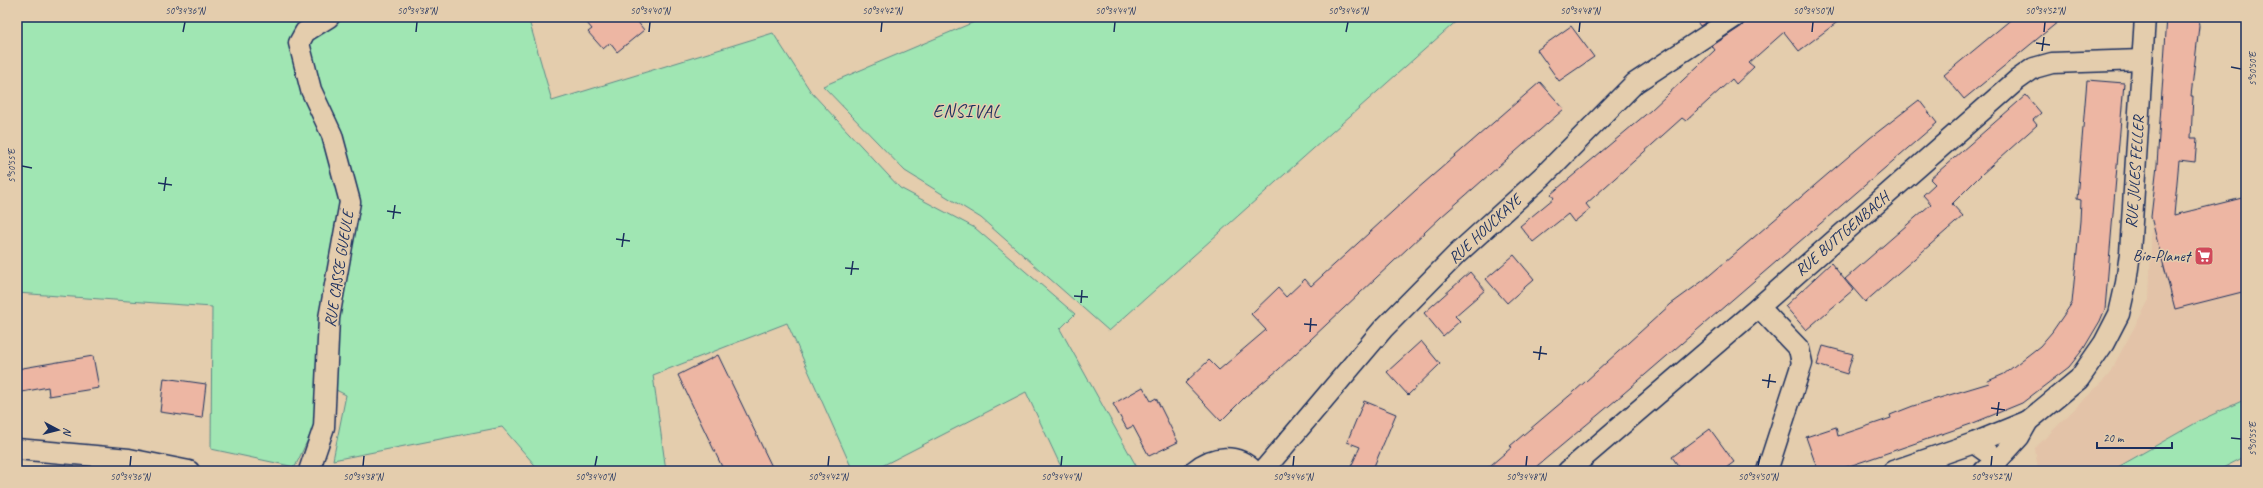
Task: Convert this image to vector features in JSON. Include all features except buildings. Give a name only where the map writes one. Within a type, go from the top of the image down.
[{"type":"street","name":"RUE CASSE GUEULE","points":[[309,471],[324,427],[329,318],[350,202],[332,135],[311,90],[300,43],[305,32],[330,17]]},
{"type":"street","name":"RUE HOUCKAYE","points":[[1263,471],[1383,329],[1457,254],[1544,175],[1635,84],[1735,17]]},
{"type":"street","name":"RUE JULES FELLER","points":[[1995,467],[2019,437],[2028,421],[2079,379],[2104,343],[2119,314],[2126,283],[2130,253],[2145,17]]},
{"type":"street","name":"RUE BUTTGENBACH","points":[[1568,471],[1759,307],[2016,80],[2034,68],[2052,63],[2142,60]]},
{"type":"street","points":[[1759,307],[1799,349],[1802,363],[1767,471]]},
{"type":"street","points":[[1893,471],[1974,443],[2028,421]]},
{"type":"street","points":[[1974,443],[1995,467]]},
{"type":"street","points":[[17,449],[129,459],[189,471]]},
{"type":"street","points":[[1194,471],[1203,463],[1218,458],[1234,459],[1248,465],[1254,471]]},
{"type":"shaded area","points":[[2246,197],[2246,399],[2201,420],[2111,471],[2038,471],[2035,448],[2108,376],[2149,300],[2152,221]]},
{"type":"green space","points":[[17,17],[314,17],[293,32],[315,35],[348,17],[528,17],[552,101],[773,33],[811,92],[900,188],[975,228],[1075,314],[1060,329],[1139,471],[1063,471],[1026,392],[872,471],[853,471],[787,323],[653,375],[666,471],[540,471],[502,427],[333,460],[346,395],[332,388],[295,467],[211,449],[212,307],[17,293]]},
{"type":"green space","points":[[986,17],[1461,17],[1109,331],[981,218],[905,171],[823,86]]},
{"type":"green space","points":[[2246,399],[2246,456],[2217,471],[2111,471],[2201,420]]},
{"type":"place","name":"Bio-Planet","points":[[2204,256]]},
{"type":"district","name":"ENSIVAL","points":[[967,111]]}]
